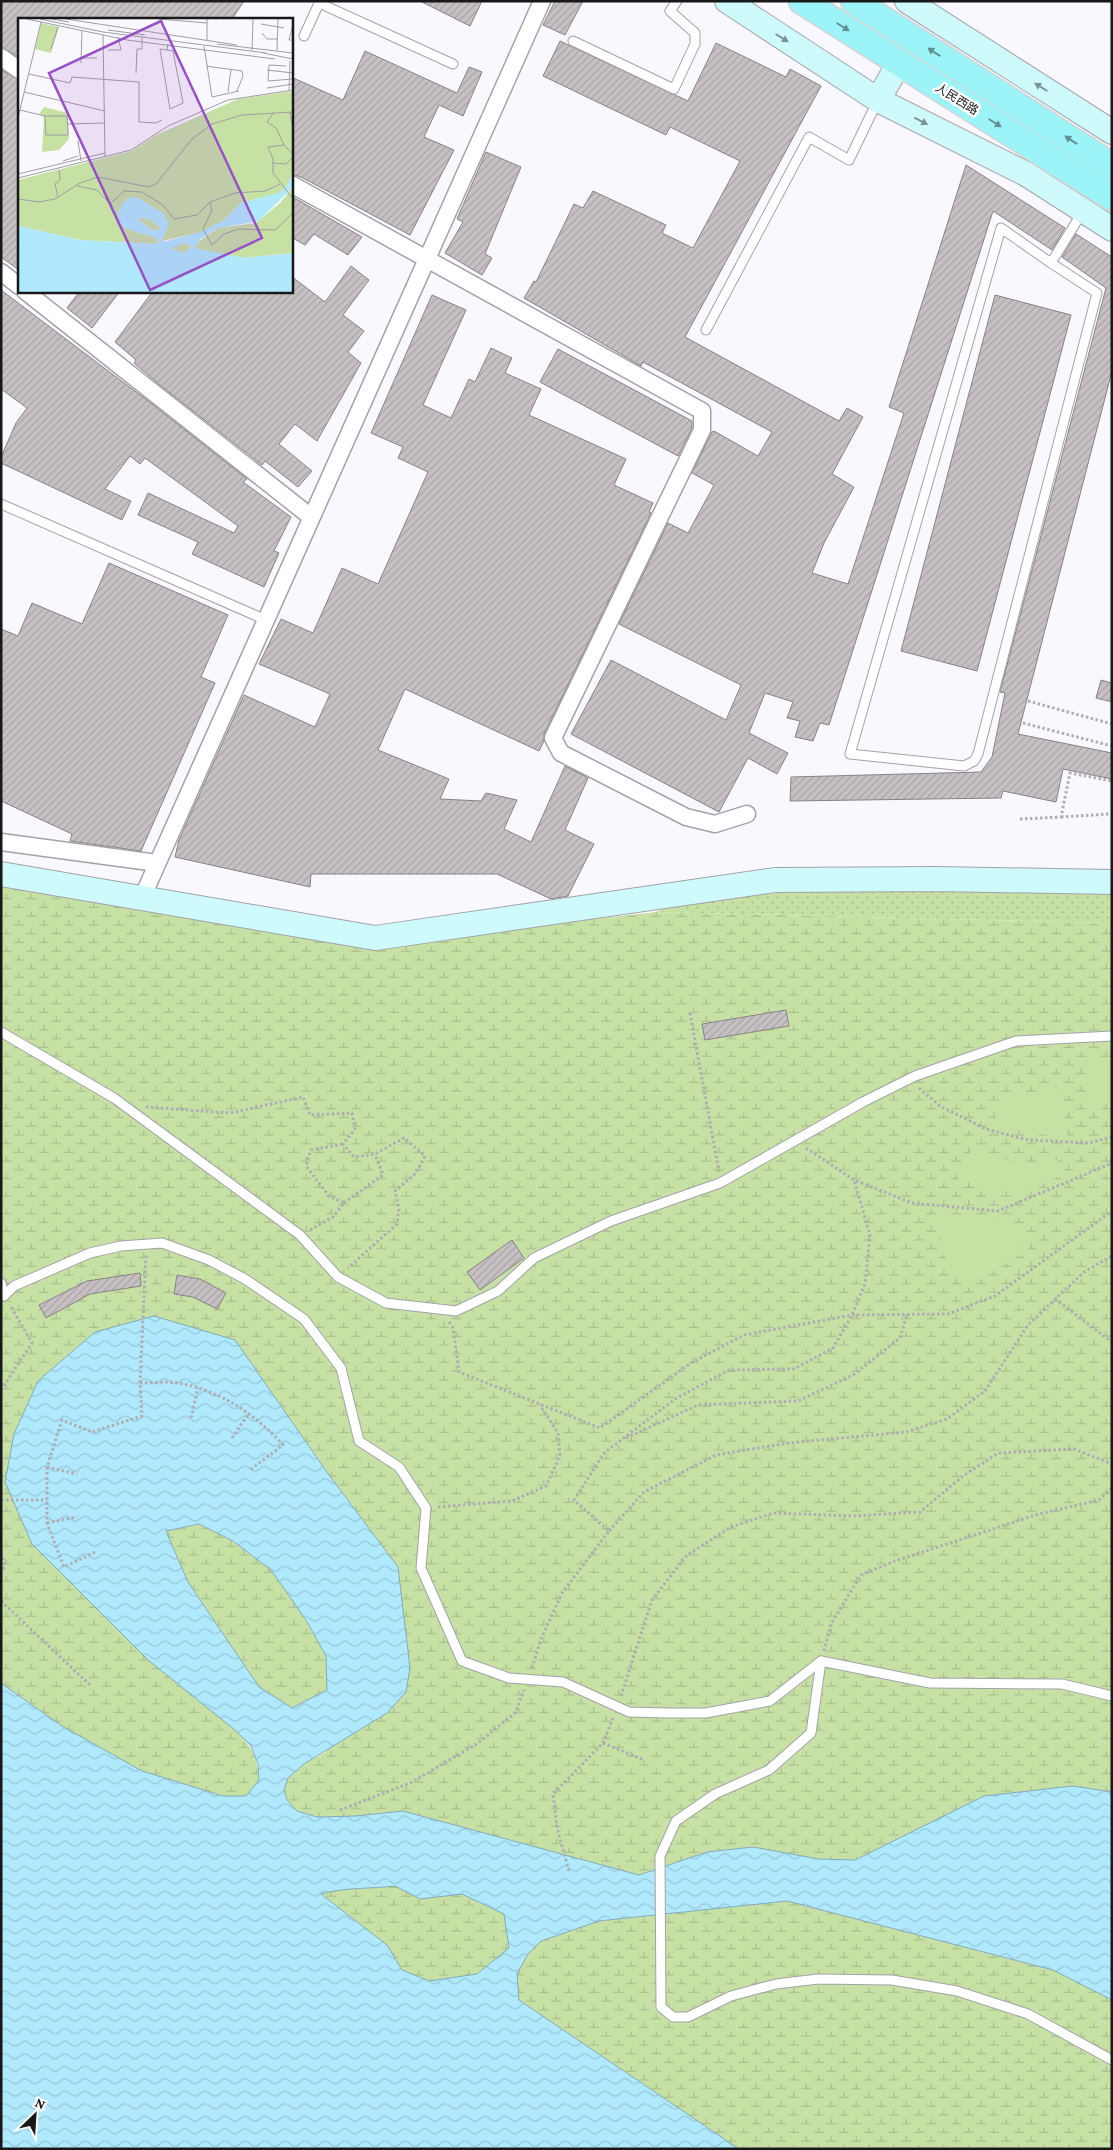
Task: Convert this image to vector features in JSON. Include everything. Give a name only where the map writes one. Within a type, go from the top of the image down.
[{"type":"main road","name":"人民西路","points":[[802,1],[1112,197]]},
{"type":"main road","points":[[854,1],[1112,166]]},
{"type":"street","points":[[142,898],[542,1]]},
{"type":"street","points":[[727,1],[759,13],[878,100],[1026,174],[1112,229]]},
{"type":"street","points":[[907,1],[1112,132]]},
{"type":"street","points":[[1,57],[18,69]]},
{"type":"street","points":[[878,100],[899,63]]},
{"type":"street","points":[[292,185],[702,411],[702,430],[553,738],[561,753],[686,817],[715,824],[747,814]]},
{"type":"street","points":[[1,272],[18,285]]},
{"type":"street","points":[[26,292],[312,517]]},
{"type":"street","points":[[1,842],[157,863]]},
{"type":"street","points":[[1,874],[375,938],[774,880],[936,879],[1112,882]]},
{"type":"lane","points":[[573,41],[674,89],[695,44],[695,33],[670,11],[677,1]]},
{"type":"lane","points":[[304,36],[320,2],[453,64]]},
{"type":"lane","points":[[706,330],[809,137],[849,160],[878,100]]},
{"type":"lane","points":[[1051,263],[1084,211]]},
{"type":"lane","points":[[1001,228],[1051,263],[1097,293],[978,754],[974,762],[964,766],[850,754],[1001,228]]},
{"type":"lane","points":[[1,504],[266,620]]},
{"type":"lane","points":[[1,1032],[123,1105],[300,1235],[338,1277],[386,1303],[456,1310],[498,1291],[534,1258],[610,1220],[720,1183],[910,1079],[1016,1041],[1112,1036]]},
{"type":"lane","points":[[4,1296],[14,1286],[90,1253],[121,1246],[162,1244],[209,1260],[245,1279],[304,1319],[341,1368],[359,1441],[399,1467],[426,1508],[421,1568],[462,1661],[509,1678],[563,1682],[629,1712],[706,1713],[770,1701],[821,1661],[930,1683],[1062,1684],[1112,1696]]},
{"type":"lane","points":[[1,1283],[4,1296]]},
{"type":"lane","points":[[821,1661],[811,1733],[769,1770],[715,1794],[676,1822],[660,1856],[661,2007],[673,2016],[688,2017],[731,1996],[776,1984],[818,1979],[892,1980],[958,1991],[1028,2014],[1112,2060]]},
{"type":"path","points":[[1028,701],[1112,724]]},
{"type":"path","points":[[1023,723],[1112,746]]},
{"type":"path","points":[[1062,817],[1070,774],[1112,780]]},
{"type":"path","points":[[1020,819],[1109,814]]},
{"type":"path","points":[[690,1012],[720,1183]]},
{"type":"path","points":[[910,1079],[940,1106],[986,1130],[1028,1140],[1089,1143],[1112,1137]]},
{"type":"path","points":[[123,1105],[230,1112],[303,1097],[310,1115],[352,1113],[355,1129],[343,1144],[311,1150],[306,1166],[329,1196],[344,1203]]},
{"type":"path","points":[[338,1277],[397,1224],[399,1209],[395,1191],[416,1173],[426,1156],[404,1138],[375,1154],[354,1157],[343,1144]]},
{"type":"path","points":[[795,1141],[854,1180],[912,1203],[998,1210],[1110,1164],[1112,1159]]},
{"type":"path","points":[[300,1235],[333,1217],[344,1203],[383,1175],[375,1154]]},
{"type":"path","points":[[609,1531],[574,1500],[604,1453],[675,1399],[729,1370],[794,1369],[833,1348],[852,1314],[865,1284],[870,1235],[854,1180]]},
{"type":"path","points":[[439,1309],[453,1328],[460,1372],[600,1428],[691,1362],[744,1335],[852,1314],[948,1314],[995,1296],[1112,1211]]},
{"type":"path","points":[[95,1552],[64,1567],[47,1523],[47,1467],[62,1420],[92,1432],[142,1416],[140,1384],[147,1245]]},
{"type":"path","points":[[340,1810],[410,1783],[477,1744],[515,1713],[541,1639],[562,1593],[609,1531],[644,1492],[716,1454],[788,1442],[906,1432],[947,1419],[985,1392],[1028,1325],[1084,1272],[1112,1256]]},
{"type":"path","points":[[1,1390],[32,1343],[4,1296]]},
{"type":"path","points":[[1055,1300],[1112,1342]]},
{"type":"path","points":[[619,1442],[698,1405],[798,1401],[853,1375],[900,1338],[907,1315]]},
{"type":"path","points":[[140,1384],[177,1383],[198,1388],[230,1402],[264,1424],[283,1444],[250,1470]]},
{"type":"path","points":[[191,1418],[198,1388]]},
{"type":"path","points":[[426,1508],[512,1501],[546,1486],[560,1456],[558,1432],[540,1404]]},
{"type":"path","points":[[232,1438],[249,1413]]},
{"type":"path","points":[[569,1871],[556,1828],[553,1794],[604,1742],[652,1600],[687,1555],[731,1527],[773,1513],[852,1516],[920,1512],[963,1476],[998,1454],[1074,1449],[1112,1464]]},
{"type":"path","points":[[47,1467],[77,1474]]},
{"type":"path","points":[[821,1661],[831,1624],[861,1575],[895,1561],[1039,1514],[1099,1500],[1112,1488]]},
{"type":"path","points":[[1,1500],[47,1500]]},
{"type":"path","points":[[47,1523],[77,1518]]},
{"type":"path","points":[[1,1553],[5,1566],[1,1572]]},
{"type":"path","points":[[1,1601],[91,1686]]},
{"type":"path","points":[[604,1742],[644,1760]]},
{"type":"green space","points":[[1112,883],[1112,923],[656,912],[702,891]]},
{"type":"green space","points":[[1,886],[379,944],[656,912],[1112,923],[1112,1792],[1073,1786],[984,1796],[855,1860],[819,1859],[753,1847],[707,1852],[639,1875],[403,1811],[355,1816],[317,1817],[297,1811],[287,1800],[284,1790],[288,1778],[304,1764],[326,1752],[398,1567],[329,1475],[235,1340],[95,1332],[235,1730],[246,1741],[253,1752],[259,1780],[246,1796],[223,1796],[142,1771],[62,1726],[1,1683]]},
{"type":"green space","points":[[1089,1057],[1112,1060],[1112,1105],[1084,1102]]},
{"type":"green space","points":[[1061,1088],[1068,1139],[995,1126],[999,1098]]},
{"type":"green space","points":[[973,1146],[1017,1164],[1056,1159],[1066,1173],[1026,1192],[992,1190],[958,1179]]},
{"type":"green space","points":[[938,1217],[1007,1218],[1029,1249],[967,1287],[943,1254]]},
{"type":"green space","points":[[199,1524],[233,1541],[271,1570],[306,1620],[326,1656],[327,1690],[292,1708],[259,1687],[188,1582],[166,1531]]},
{"type":"green space","points":[[395,1886],[420,1899],[462,1894],[505,1914],[509,1948],[477,1974],[429,1981],[402,1970],[387,1945],[321,1894],[348,1889]]},
{"type":"green space","points":[[787,1901],[1053,1970],[1112,2000],[1112,2149],[739,2149],[519,2000],[517,1974],[528,1954],[541,1941],[599,1921]]},
{"type":"water","points":[[154,1316],[235,1340],[329,1475],[398,1567],[410,1668],[406,1692],[387,1713],[304,1764],[288,1778],[284,1790],[287,1800],[297,1811],[317,1817],[355,1816],[403,1811],[639,1875],[707,1852],[753,1847],[819,1859],[855,1860],[984,1796],[1073,1786],[1112,1792],[1112,2000],[1053,1970],[787,1901],[599,1921],[541,1941],[528,1954],[517,1974],[519,2000],[739,2149],[1,2149],[1,1683],[62,1726],[142,1771],[223,1796],[246,1796],[259,1780],[258,1764],[251,1746],[235,1730],[148,1660],[32,1544],[5,1482],[14,1434],[38,1381],[95,1332]],"holes":[[[199,1524],[233,1541],[271,1570],[306,1620],[326,1656],[327,1690],[292,1708],[259,1687],[188,1582],[166,1531]],[[395,1886],[420,1899],[462,1894],[504,1914],[509,1948],[477,1974],[429,1981],[402,1970],[387,1945],[321,1894],[349,1889]]]},
{"type":"building","points":[[1,1],[244,1],[233,18],[18,18],[18,56],[1,47]]},
{"type":"building","points":[[420,1],[482,1],[470,26]]},
{"type":"building","points":[[555,1],[583,1],[565,35],[543,25]]},
{"type":"building","points":[[560,41],[688,101],[716,43],[786,77],[790,69],[821,86],[685,337],[839,421],[847,408],[863,417],[832,474],[854,487],[824,543],[812,573],[848,584],[904,413],[889,407],[966,165],[1065,228],[1052,250],[993,211],[829,725],[820,723],[813,741],[795,737],[800,721],[787,718],[793,702],[765,693],[749,733],[788,753],[777,774],[748,758],[719,812],[571,734],[611,660],[726,720],[741,685],[619,624],[668,523],[688,533],[714,485],[692,473],[712,432],[714,431],[758,456],[772,432],[643,362],[641,366],[524,298],[534,281],[536,282],[574,204],[583,208],[593,191],[666,225],[662,233],[693,248],[740,161],[670,127],[666,135],[543,76]]},
{"type":"building","points":[[365,51],[457,93],[469,67],[482,72],[463,116],[439,105],[424,137],[454,150],[410,235],[301,177],[292,174],[292,77],[343,100]]},
{"type":"building","points":[[1,70],[18,79],[18,269],[1,257]]},
{"type":"building","points":[[486,152],[521,167],[485,254],[492,258],[482,275],[445,253],[463,222],[457,219]]},
{"type":"building","points":[[292,197],[362,237],[348,255],[314,234],[305,245],[292,238]]},
{"type":"building","points":[[1076,234],[1112,257],[1112,371],[1018,734],[1112,753],[1112,779],[1063,769],[1056,802],[1003,791],[1001,798],[790,801],[791,777],[981,772],[992,757],[1005,693],[1000,692],[1106,288],[1062,257]]},
{"type":"building","points":[[351,266],[369,280],[343,315],[364,331],[348,352],[361,363],[317,441],[295,424],[279,444],[312,471],[298,487],[265,461],[262,465],[160,385],[134,363],[136,360],[115,342],[152,292],[292,292],[292,277],[325,302]]},
{"type":"building","points":[[1,290],[148,401],[247,479],[243,482],[291,517],[274,551],[279,553],[264,587],[192,554],[198,542],[138,515],[148,493],[234,533],[238,526],[145,458],[140,464],[130,456],[105,489],[131,501],[122,520],[1,463],[1,457],[16,423],[27,408],[1,389]]},
{"type":"building","points":[[79,292],[119,292],[92,328],[67,308]]},
{"type":"building","points":[[432,295],[466,310],[423,405],[451,418],[469,379],[475,382],[491,348],[512,358],[505,373],[541,389],[529,415],[626,459],[614,485],[653,503],[649,512],[651,513],[544,734],[544,741],[539,751],[405,689],[378,750],[449,779],[440,799],[481,801],[486,793],[517,800],[504,829],[531,842],[565,766],[588,778],[565,830],[594,844],[568,896],[551,899],[497,874],[311,874],[310,887],[175,857],[179,840],[244,695],[315,727],[330,694],[259,664],[281,619],[313,633],[342,568],[378,584],[428,472],[398,458],[403,447],[371,433]]},
{"type":"building","points":[[995,295],[1071,315],[977,671],[901,651]]},
{"type":"building","points":[[558,349],[692,421],[692,428],[678,456],[540,382]]},
{"type":"building","points":[[109,563],[228,615],[201,677],[215,683],[141,851],[70,841],[72,834],[1,801],[1,629],[18,636],[32,603],[82,624]]},
{"type":"building","points":[[1101,680],[1112,683],[1112,702],[1096,698]]},
{"type":"building","points":[[786,1010],[789,1026],[705,1040],[702,1024]]},
{"type":"building","points":[[512,1240],[524,1258],[480,1290],[467,1272]]},
{"type":"building","points":[[140,1273],[141,1286],[90,1294],[46,1318],[39,1305],[87,1281]]},
{"type":"building","points":[[177,1275],[200,1279],[226,1293],[217,1309],[193,1297],[174,1294]]}]
